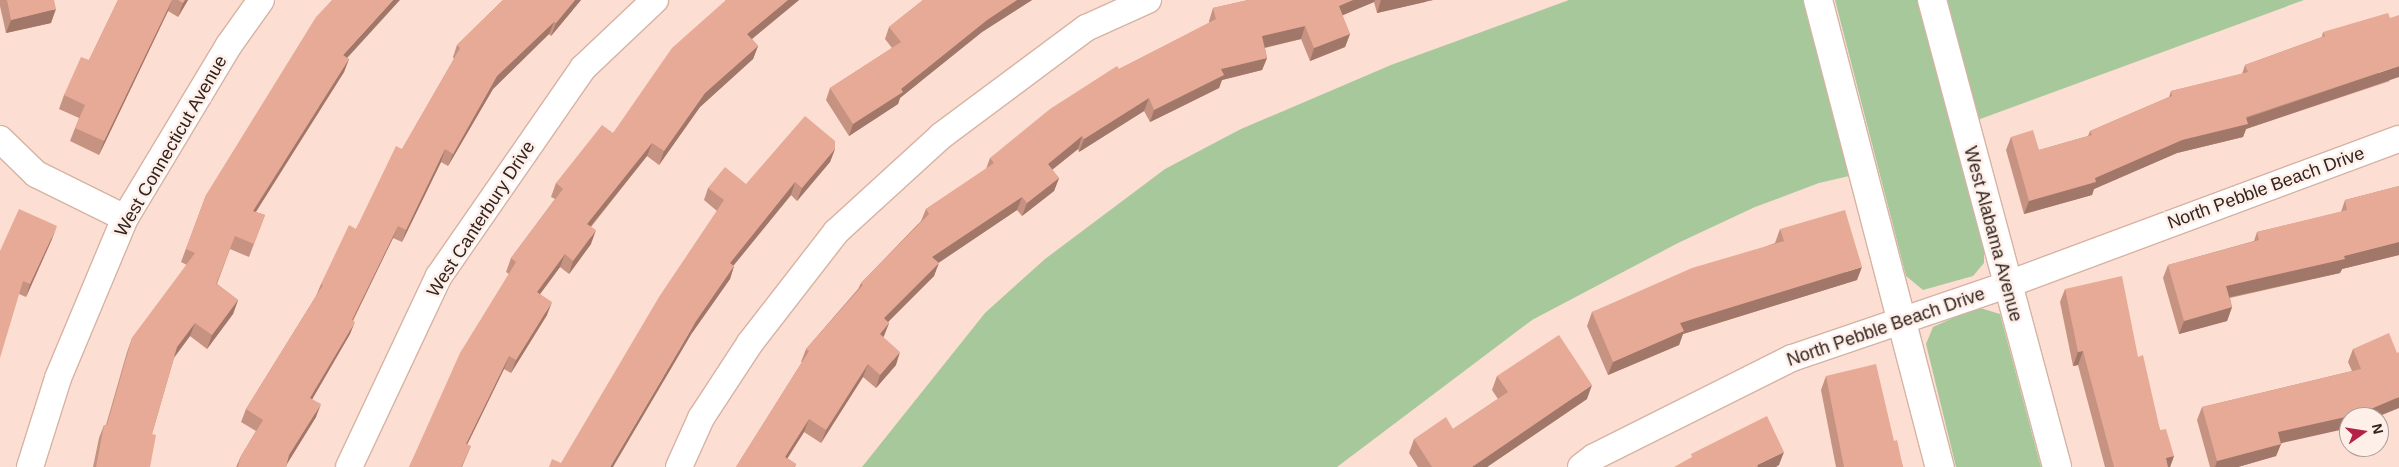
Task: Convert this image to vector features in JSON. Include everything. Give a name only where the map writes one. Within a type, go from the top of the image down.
[{"type":"street","name":"West Connecticut Avenue","points":[[30,467],[58,378],[125,218],[229,45],[261,0]]},
{"type":"street","name":"West Canterbury Drive","points":[[349,467],[439,276],[583,68],[655,0]]},
{"type":"street","points":[[679,467],[701,418],[750,343],[836,232],[941,136],[1071,39],[1086,28],[1148,0]]},
{"type":"street","points":[[1818,0],[1900,321],[1940,467]]},
{"type":"street","name":"West Alabama Avenue","points":[[1932,0],[2006,285],[2057,467]]},
{"type":"street","points":[[0,139],[36,174],[125,218]]},
{"type":"street","name":"North Pebble Beach Drive","points":[[1581,467],[1594,457],[1792,358],[2006,285],[2399,139]]},
{"type":"green space","points":[[1569,0],[1818,0],[1862,173],[1819,183],[1755,207],[1678,243],[1532,320],[1337,467],[862,467],[985,313],[1045,259],[1165,169],[1241,129],[1391,65]]},
{"type":"green space","points":[[1835,0],[1920,0],[1984,239],[1984,263],[1973,276],[1923,290],[1906,276]]},
{"type":"green space","points":[[1932,0],[2304,0],[1964,125]]},
{"type":"green space","points":[[1977,307],[2000,314],[2041,467],[1956,467],[1926,344],[1933,327]]},
{"type":"building","points":[[7,0],[54,0],[56,9],[11,20]]},
{"type":"building","points":[[118,0],[172,0],[104,141],[75,128],[85,105],[64,95],[81,57],[89,60]]},
{"type":"building","points":[[332,0],[393,0],[343,55],[349,59],[253,211],[265,215],[254,244],[235,236],[216,284],[238,300],[212,335],[195,323],[177,347],[152,434],[156,435],[150,467],[96,467],[104,425],[107,425],[132,338],[195,253],[186,249],[206,195],[316,17]]},
{"type":"building","points":[[503,0],[575,0],[556,23],[554,22],[497,76],[453,154],[445,149],[406,230],[398,226],[352,320],[355,322],[310,398],[321,404],[289,455],[286,467],[238,467],[241,456],[263,420],[246,409],[323,285],[321,284],[349,225],[356,229],[396,146],[402,149],[460,48],[457,45]]},
{"type":"building","points":[[726,0],[788,0],[747,34],[758,46],[705,93],[664,151],[652,143],[587,224],[596,230],[573,261],[565,254],[537,292],[552,302],[516,360],[509,356],[466,444],[471,446],[461,467],[409,467],[460,353],[516,262],[511,258],[563,189],[556,183],[602,125],[613,133],[672,48]]},
{"type":"building","points":[[923,0],[1017,0],[987,20],[901,89],[903,92],[853,124],[830,88],[901,42],[889,27]]},
{"type":"building","points":[[1248,0],[1353,0],[1339,6],[1350,34],[1314,48],[1305,26],[1262,36],[1267,58],[1221,69],[1224,75],[1154,110],[1149,98],[1084,139],[1082,136],[1048,164],[1059,178],[1027,203],[1022,197],[932,257],[939,263],[884,318],[889,323],[880,334],[900,352],[880,375],[868,364],[826,430],[809,419],[785,457],[796,464],[794,467],[736,467],[809,351],[806,349],[863,285],[861,283],[929,214],[926,209],[994,163],[990,158],[1050,109],[1117,66],[1119,69],[1216,19],[1213,8]]},
{"type":"building","points":[[2388,13],[2390,18],[2399,15],[2399,66],[2246,117],[2248,124],[2182,140],[2095,178],[2096,182],[2029,201],[2011,137],[2033,130],[2039,150],[2092,135],[2090,131],[2172,96],[2171,91],[2248,72],[2245,65],[2325,36],[2323,32]]},
{"type":"building","points":[[805,116],[835,141],[835,149],[802,188],[795,182],[730,263],[734,266],[696,321],[610,467],[549,467],[552,459],[561,463],[659,297],[724,200],[708,188],[725,167],[746,184]]},
{"type":"building","points":[[2399,186],[2399,242],[2344,256],[2345,259],[2226,286],[2232,307],[2184,321],[2168,265],[2259,240],[2257,232],[2347,210],[2345,200]]},
{"type":"building","points":[[19,209],[57,226],[30,284],[23,281],[0,358],[0,251]]},
{"type":"building","points":[[1845,210],[1862,267],[1680,323],[1684,331],[1613,362],[1592,312],[1692,268],[1784,241],[1780,229]]},
{"type":"building","points":[[2122,276],[2138,357],[2143,355],[2160,430],[2166,429],[2174,456],[2166,458],[2168,467],[2114,467],[2083,351],[2078,352],[2065,289]]},
{"type":"building","points":[[2389,333],[2397,353],[2399,352],[2399,397],[2375,407],[2339,407],[2339,418],[2278,432],[2281,444],[2217,461],[2202,407],[2361,369],[2353,349]]},
{"type":"building","points":[[1559,335],[1592,385],[1472,467],[1432,467],[1414,439],[1446,417],[1453,429],[1508,392],[1497,376]]},
{"type":"building","points":[[1876,364],[1894,441],[1897,440],[1903,467],[1844,467],[1826,376]]},
{"type":"building","points":[[1767,416],[1784,452],[1757,465],[1758,467],[1674,467],[1692,457],[1691,454]]}]
